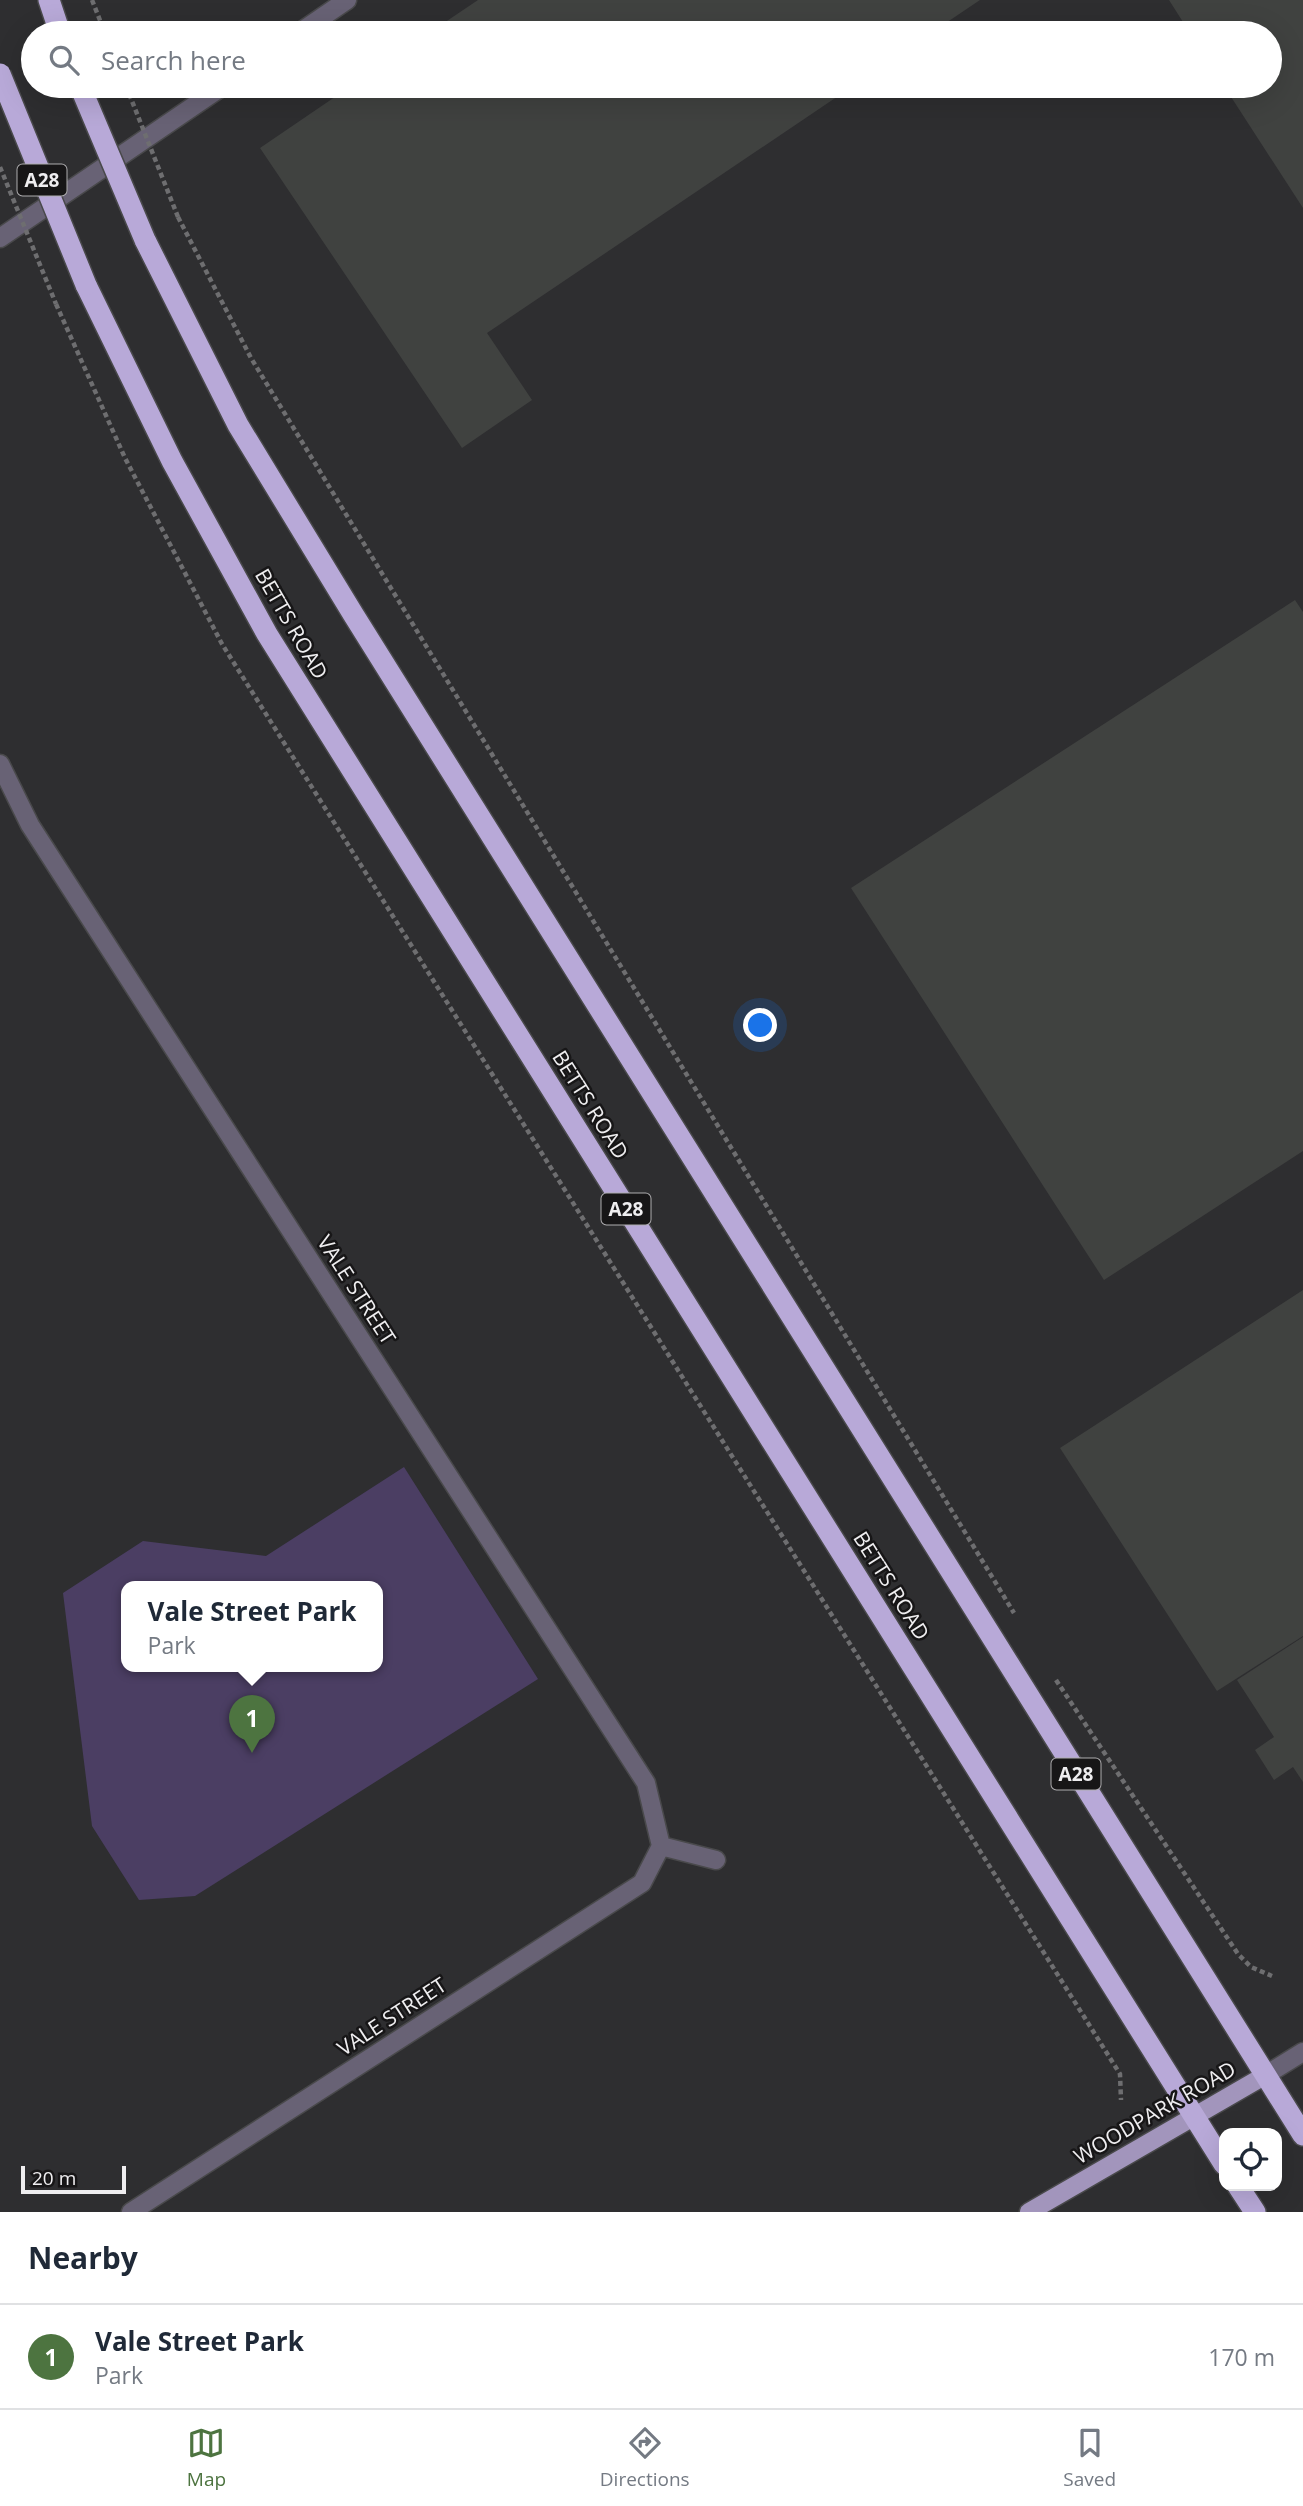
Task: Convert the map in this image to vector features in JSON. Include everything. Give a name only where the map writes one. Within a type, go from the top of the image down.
[{"type":"highway","name":"BETTS ROAD","points":[[0,74],[86,285],[172,461],[267,634],[1219,2156]]},
{"type":"highway","name":"A28","points":[[85,98],[145,240],[252,448],[1303,2135]]},
{"type":"highway","points":[[1241,2191],[1255,2212]]},
{"type":"main road","name":"WOODPARK ROAD","points":[[1029,2212],[1264,2076]]},
{"type":"street","points":[[316,21],[346,0]]},
{"type":"street","points":[[0,238],[205,98]]},
{"type":"street","name":"VALE STREET","points":[[0,764],[30,825],[646,1783],[661,1846],[642,1883],[131,2212]]},
{"type":"street","points":[[661,1846],[716,1860]]},
{"type":"street","name":"WOODPARK ROAD","points":[[1264,2076],[1303,2052]]},
{"type":"path","points":[[92,0],[100,21]]},
{"type":"path","points":[[131,98],[178,217],[251,358],[1014,1614]]},
{"type":"path","points":[[0,167],[56,304],[125,458],[222,644],[1119,2074],[1121,2100]]},
{"type":"path","points":[[1051,1672],[1238,1954],[1251,1967],[1272,1976]]},
{"type":"shaded area","points":[[404,1467],[538,1679],[195,1896],[139,1900],[92,1826],[63,1593],[143,1541],[266,1556]]},
{"type":"building","points":[[478,0],[980,0],[949,21],[447,21]]},
{"type":"building","points":[[1169,0],[1303,0],[1303,208],[1232,98],[1282,98],[1282,21],[1182,21]]},
{"type":"building","points":[[333,98],[835,98],[487,333],[532,400],[462,448],[260,148]]},
{"type":"building","points":[[1295,600],[1303,612],[1303,1151],[1104,1280],[851,888]]},
{"type":"building","points":[[1303,1290],[1303,1636],[1217,1691],[1060,1448]]},
{"type":"building","points":[[1303,1637],[1303,1782],[1293,1767],[1274,1780],[1255,1750],[1274,1737],[1237,1680]]},
{"type":"place","name":"Vale Street Park","points":[[252,1753]]}]
